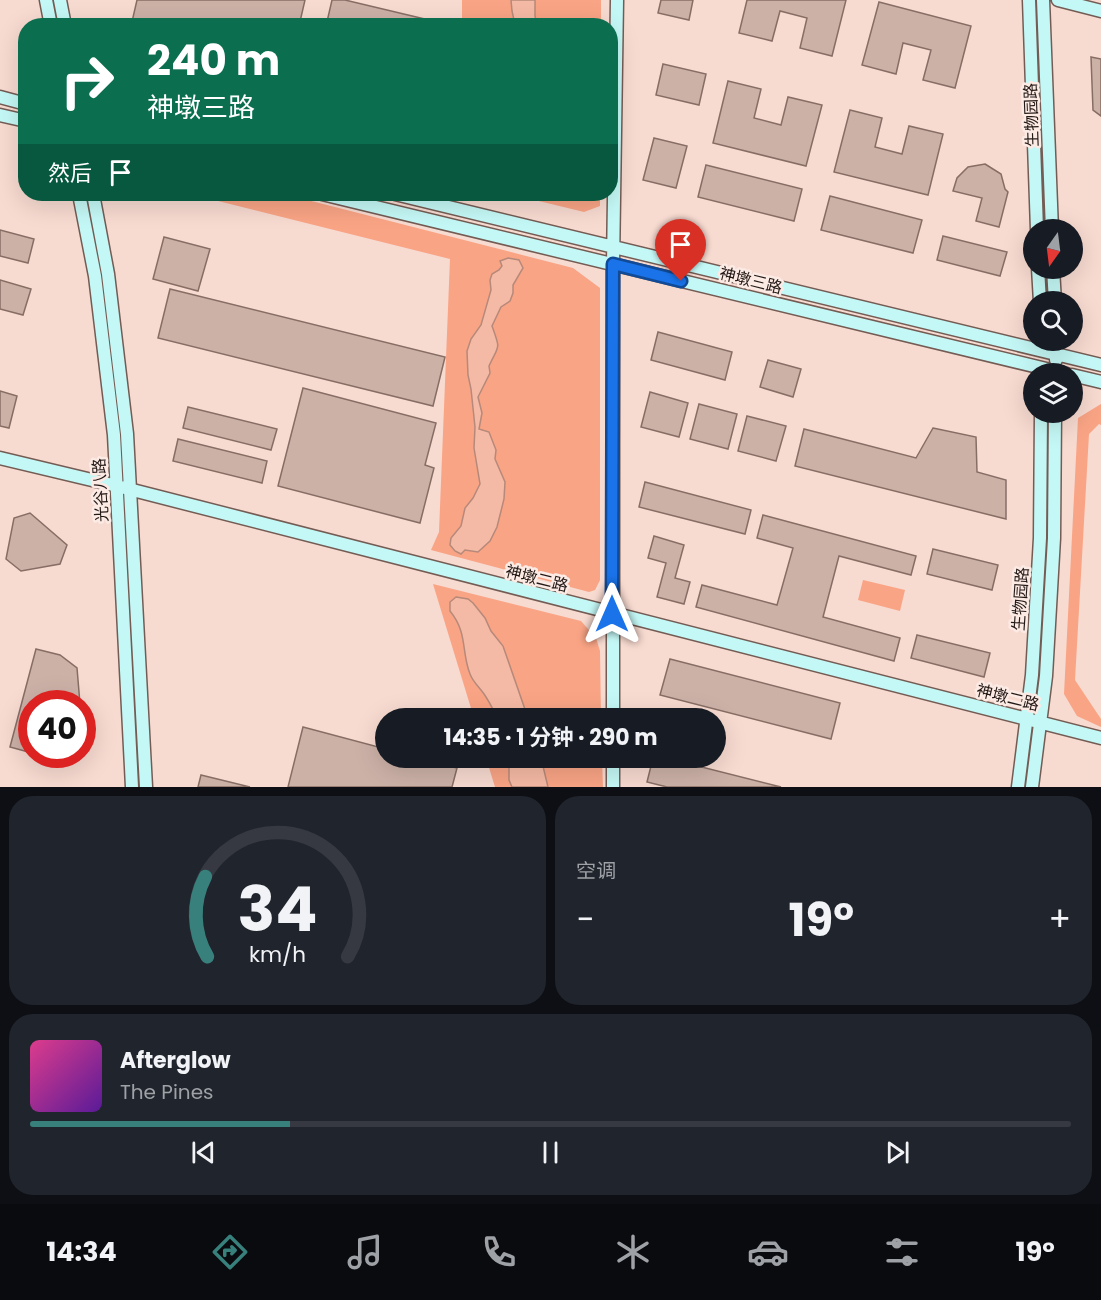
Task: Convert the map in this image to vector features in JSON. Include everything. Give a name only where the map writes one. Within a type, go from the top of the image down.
[{"type":"street","points":[[46,0],[49,18]]},
{"type":"street","points":[[60,0],[63,18]]},
{"type":"street","points":[[617,0],[617,18]]},
{"type":"street","name":"生物园路","points":[[1029,0],[1037,219]]},
{"type":"street","name":"生物园路","points":[[1043,0],[1052,219]]},
{"type":"street","points":[[1058,0],[1101,11]]},
{"type":"street","points":[[0,98],[18,102]]},
{"type":"street","points":[[0,115],[18,119]]},
{"type":"street","name":"光谷八路","points":[[80,201],[95,276],[114,435],[132,787]]},
{"type":"street","name":"光谷八路","points":[[94,201],[108,274],[127,434],[146,787]]},
{"type":"street","name":"神墩三路","points":[[351,201],[1023,366]]},
{"type":"street","name":"神墩三路","points":[[424,201],[1023,341]]},
{"type":"street","points":[[613,708],[615,201]]},
{"type":"street","name":"神墩三路","points":[[1052,351],[1101,365]]},
{"type":"street","points":[[1057,351],[1058,363]]},
{"type":"street","points":[[1083,378],[1101,382]]},
{"type":"street","name":"生物园路","points":[[1017,787],[1032,675],[1040,538],[1041,423]]},
{"type":"street","name":"生物园路","points":[[1032,787],[1046,676],[1054,538],[1055,423]]},
{"type":"street","name":"神墩二路","points":[[0,458],[1101,738]]},
{"type":"street","points":[[613,768],[613,787]]},
{"type":"shaded area","points":[[462,0],[601,0],[601,18],[462,18]]},
{"type":"shaded area","points":[[511,0],[535,0],[535,18],[514,18]]},
{"type":"shaded area","points":[[218,201],[311,201],[573,268],[600,288],[600,580],[595,590],[589,592],[431,550],[439,532],[450,259]]},
{"type":"shaded area","points":[[539,201],[600,201],[600,206],[584,212]]},
{"type":"shaded area","points":[[508,258],[519,260],[523,268],[513,285],[510,301],[501,307],[492,326],[498,347],[489,366],[490,373],[478,397],[482,413],[479,429],[489,432],[496,450],[495,459],[505,482],[504,499],[497,527],[490,541],[478,552],[465,550],[461,554],[450,545],[451,538],[461,526],[465,508],[480,484],[474,448],[475,427],[467,351],[471,339],[481,325],[491,290],[492,274],[502,266],[500,261]]},
{"type":"shaded area","points":[[1101,404],[1101,425],[1099,424],[1089,434],[1075,680],[1101,719],[1101,727],[1077,716],[1064,694],[1078,423],[1083,423],[1083,415]]},
{"type":"shaded area","points":[[863,580],[905,590],[900,611],[858,600]]},
{"type":"shaded area","points":[[433,584],[581,621],[596,638],[600,651],[601,708],[471,708]]},
{"type":"shaded area","points":[[456,597],[468,599],[485,618],[491,631],[503,646],[525,708],[492,708],[470,674],[462,635],[450,611],[450,602]]},
{"type":"shaded area","points":[[489,768],[602,768],[603,787],[495,787]]},
{"type":"shaded area","points":[[509,768],[543,768],[548,787],[512,787],[509,780]]},
{"type":"building","points":[[137,0],[305,0],[301,18],[133,18]]},
{"type":"building","points":[[332,0],[345,0],[421,18],[328,18]]},
{"type":"building","points":[[661,0],[693,0],[689,20],[658,13]]},
{"type":"building","points":[[747,0],[846,0],[832,56],[800,48],[807,18],[780,11],[772,41],[739,33]]},
{"type":"building","points":[[879,2],[971,26],[955,88],[923,80],[931,50],[903,43],[896,74],[862,65]]},
{"type":"building","points":[[1091,57],[1101,59],[1101,116],[1093,110]]},
{"type":"building","points":[[663,64],[706,74],[699,105],[656,95]]},
{"type":"building","points":[[728,81],[761,89],[754,118],[781,125],[788,97],[822,105],[806,166],[713,143]]},
{"type":"building","points":[[850,110],[882,118],[875,147],[902,154],[909,126],[943,134],[928,195],[834,172]]},
{"type":"building","points":[[654,138],[687,146],[676,188],[643,180]]},
{"type":"building","points":[[985,164],[1001,174],[1008,192],[999,227],[976,221],[982,198],[953,191],[957,178],[968,167]]},
{"type":"building","points":[[706,165],[802,189],[794,221],[698,197]]},
{"type":"building","points":[[830,196],[922,220],[913,253],[821,230]]},
{"type":"building","points":[[0,230],[34,239],[28,263],[0,256]]},
{"type":"building","points":[[943,236],[1007,252],[1000,276],[937,260]]},
{"type":"building","points":[[164,237],[210,249],[198,291],[153,279]]},
{"type":"building","points":[[0,280],[31,289],[23,315],[0,309]]},
{"type":"building","points":[[170,289],[445,357],[433,406],[158,338]]},
{"type":"building","points":[[658,332],[732,352],[725,380],[651,360]]},
{"type":"building","points":[[768,360],[801,369],[793,397],[760,387]]},
{"type":"building","points":[[303,388],[436,423],[425,465],[434,468],[420,523],[278,486]]},
{"type":"building","points":[[0,391],[17,396],[9,428],[0,426]]},
{"type":"building","points":[[650,392],[688,403],[679,437],[641,427]]},
{"type":"building","points":[[699,404],[737,414],[728,449],[690,439]]},
{"type":"building","points":[[188,407],[277,429],[271,450],[183,428]]},
{"type":"building","points":[[747,416],[786,426],[776,461],[738,451]]},
{"type":"building","points":[[933,428],[976,437],[977,472],[1006,480],[1006,519],[795,466],[804,429],[916,458]]},
{"type":"building","points":[[178,439],[267,461],[262,483],[173,461]]},
{"type":"building","points":[[645,482],[751,510],[745,534],[639,507]]},
{"type":"building","points":[[30,513],[67,545],[60,564],[21,571],[6,559],[14,518]]},
{"type":"building","points":[[763,515],[916,556],[911,575],[839,556],[823,617],[900,638],[894,661],[696,607],[702,585],[777,605],[793,548],[757,538]]},
{"type":"building","points":[[654,536],[684,545],[675,578],[690,582],[684,604],[657,597],[666,563],[648,558]]},
{"type":"building","points":[[933,549],[998,565],[992,590],[927,574]]},
{"type":"building","points":[[917,635],[990,653],[984,677],[911,658]]},
{"type":"building","points":[[36,649],[60,655],[77,668],[79,690],[25,690]]},
{"type":"building","points":[[670,659],[840,703],[831,739],[726,712],[726,708],[711,708],[660,695]]},
{"type":"building","points":[[18,717],[18,749],[10,747]]},
{"type":"building","points":[[303,727],[375,746],[375,768],[457,768],[452,787],[288,787]]},
{"type":"building","points":[[650,768],[706,768],[781,787],[667,787],[647,782]]},
{"type":"building","points":[[201,775],[250,787],[198,787]]},
{"type":"route","points":[[612,614],[613,264],[681,281]]}]
